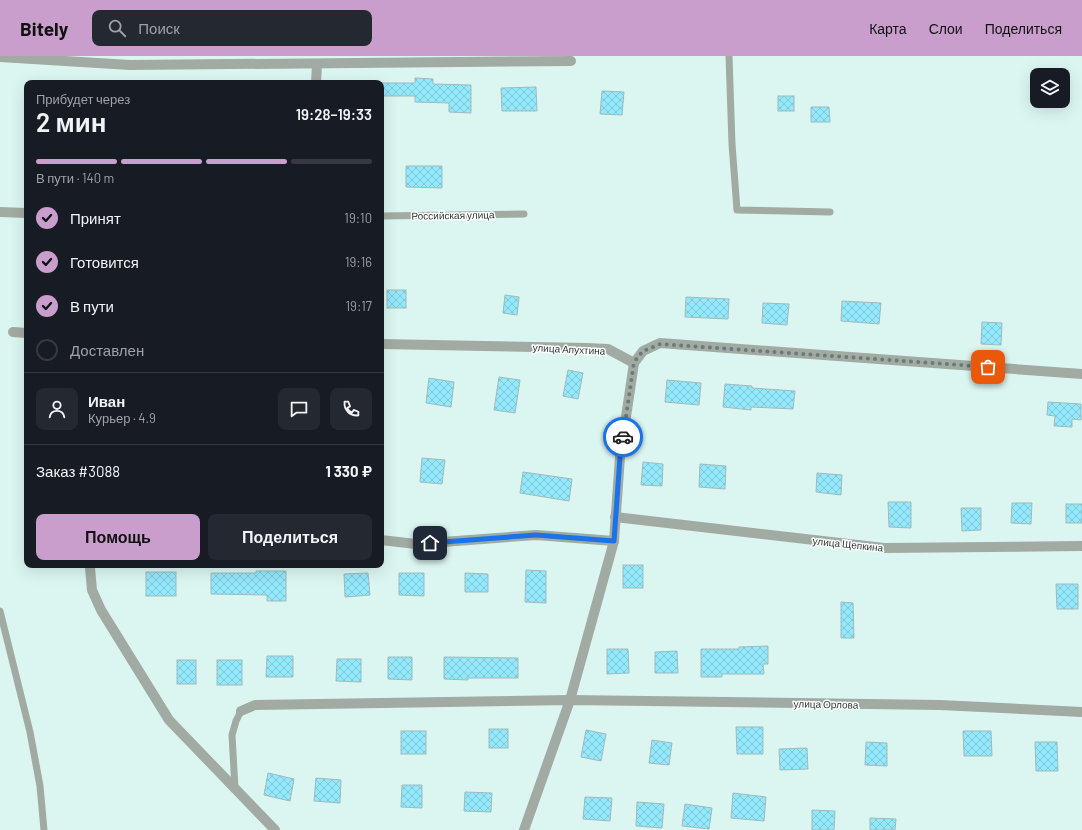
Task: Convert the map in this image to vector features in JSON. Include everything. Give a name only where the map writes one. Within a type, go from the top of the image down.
[{"type":"street","points":[[0,57],[130,61],[291,60],[317,64],[570,61]]},
{"type":"street","points":[[316,80],[317,64]]},
{"type":"street","points":[[0,212],[24,213]]},
{"type":"street","points":[[13,332],[24,333]]},
{"type":"street","name":"улица Апухтина","points":[[384,344],[608,349],[634,362]]},
{"type":"street","points":[[524,830],[570,700],[614,541],[620,457],[634,362],[643,351],[660,344],[1082,374]]},
{"type":"street","name":"улица Щепкина","points":[[616,517],[884,548],[1082,546]]},
{"type":"street","points":[[384,540],[416,544],[536,535],[614,541]]},
{"type":"street","points":[[90,568],[92,590],[101,610],[169,720],[275,830]]},
{"type":"street","name":"улица Орлова","points":[[240,712],[255,705],[570,700],[940,705],[1082,712]]},
{"type":"lane","points":[[729,56],[732,144],[737,210],[830,212]]},
{"type":"lane","name":"Российская улица","points":[[384,216],[524,214]]},
{"type":"lane","points":[[0,610],[30,732],[40,786],[44,830]]},
{"type":"lane","points":[[235,789],[232,735],[240,712]]},
{"type":"building","points":[[415,78],[433,79],[433,84],[471,85],[471,113],[449,112],[449,103],[415,102],[415,96],[384,96],[384,83],[415,83]]},
{"type":"building","points":[[536,87],[537,111],[502,111],[501,88]]},
{"type":"building","points":[[602,91],[624,92],[622,115],[600,114]]},
{"type":"building","points":[[778,96],[794,96],[794,111],[778,111]]},
{"type":"building","points":[[811,107],[829,107],[830,122],[811,122]]},
{"type":"building","points":[[406,166],[442,166],[442,188],[406,187]]},
{"type":"building","points":[[387,290],[406,290],[406,308],[387,308]]},
{"type":"building","points":[[505,295],[519,297],[517,315],[503,313]]},
{"type":"building","points":[[686,297],[729,299],[728,319],[685,317]]},
{"type":"building","points":[[842,301],[881,303],[879,324],[841,321]]},
{"type":"building","points":[[763,303],[789,304],[787,325],[762,323]]},
{"type":"building","points":[[982,322],[1002,323],[1001,345],[981,344]]},
{"type":"building","points":[[568,370],[583,373],[578,399],[563,396]]},
{"type":"building","points":[[499,377],[520,380],[515,413],[494,410]]},
{"type":"building","points":[[429,378],[454,382],[451,407],[426,403]]},
{"type":"building","points":[[667,380],[701,383],[699,405],[665,402]]},
{"type":"building","points":[[725,384],[752,386],[752,388],[795,391],[793,409],[751,407],[751,410],[723,407]]},
{"type":"building","points":[[1048,402],[1081,404],[1081,420],[1072,419],[1072,427],[1054,426],[1055,416],[1047,415]]},
{"type":"building","points":[[422,458],[445,460],[442,484],[420,482]]},
{"type":"building","points":[[643,462],[663,464],[662,486],[641,485]]},
{"type":"building","points":[[700,464],[726,466],[725,489],[699,487]]},
{"type":"building","points":[[523,472],[572,479],[569,501],[520,493]]},
{"type":"building","points":[[817,473],[842,475],[841,495],[816,492]]},
{"type":"building","points":[[888,502],[911,502],[911,528],[889,527]]},
{"type":"building","points":[[1012,503],[1032,503],[1031,524],[1011,523]]},
{"type":"building","points":[[1066,504],[1082,504],[1082,523],[1066,523]]},
{"type":"building","points":[[961,508],[981,508],[981,530],[962,531]]},
{"type":"building","points":[[623,565],[643,565],[643,588],[623,588]]},
{"type":"building","points":[[526,570],[546,571],[546,603],[525,602]]},
{"type":"building","points":[[256,571],[286,571],[286,601],[267,601],[267,595],[211,594],[211,573],[256,573]]},
{"type":"building","points":[[146,572],[176,572],[176,596],[146,596]]},
{"type":"building","points":[[368,573],[370,595],[345,597],[344,574]]},
{"type":"building","points":[[399,573],[424,573],[424,596],[399,595]]},
{"type":"building","points":[[465,573],[488,574],[488,592],[465,592]]},
{"type":"building","points":[[1056,584],[1078,584],[1078,609],[1057,609]]},
{"type":"building","points":[[841,602],[853,603],[854,638],[841,638]]},
{"type":"building","points":[[768,646],[768,664],[763,664],[764,674],[722,674],[722,677],[701,677],[701,649],[739,649],[739,647]]},
{"type":"building","points":[[607,649],[628,649],[629,673],[607,674]]},
{"type":"building","points":[[677,651],[678,673],[655,673],[655,652]]},
{"type":"building","points":[[267,656],[293,656],[293,677],[266,677]]},
{"type":"building","points":[[388,657],[412,657],[412,680],[388,679]]},
{"type":"building","points":[[444,657],[518,658],[518,678],[468,678],[468,680],[444,679]]},
{"type":"building","points":[[337,659],[361,659],[361,682],[336,681]]},
{"type":"building","points":[[177,660],[196,660],[196,684],[177,684]]},
{"type":"building","points":[[217,660],[242,660],[242,685],[217,685]]},
{"type":"building","points":[[736,727],[763,727],[763,754],[737,754]]},
{"type":"building","points":[[489,729],[508,729],[508,748],[489,748]]},
{"type":"building","points":[[586,730],[606,734],[601,761],[581,757]]},
{"type":"building","points":[[401,731],[426,731],[426,754],[401,754]]},
{"type":"building","points":[[963,731],[991,731],[992,756],[964,756]]},
{"type":"building","points":[[652,740],[672,743],[669,765],[649,763]]},
{"type":"building","points":[[866,742],[887,743],[887,766],[865,765]]},
{"type":"building","points":[[1035,742],[1057,742],[1058,771],[1036,771]]},
{"type":"building","points":[[807,748],[808,769],[780,770],[779,749]]},
{"type":"building","points":[[268,773],[294,779],[290,801],[264,795]]},
{"type":"building","points":[[316,778],[341,780],[340,803],[314,801]]},
{"type":"building","points":[[402,785],[422,785],[422,808],[401,807]]},
{"type":"building","points":[[465,792],[492,793],[491,812],[464,811]]},
{"type":"building","points":[[733,793],[766,797],[764,821],[731,818]]},
{"type":"building","points":[[585,797],[612,798],[610,821],[583,819]]},
{"type":"building","points":[[637,802],[664,804],[662,828],[636,826]]},
{"type":"building","points":[[685,804],[712,808],[709,829],[682,826]]},
{"type":"building","points":[[812,810],[835,811],[834,830],[812,830]]},
{"type":"building","points":[[870,818],[896,819],[895,830],[870,830]]},
{"type":"way so far","points":[[623,437],[634,362],[643,351],[660,344],[988,367]]},
{"type":"route","points":[[430,543],[536,535],[614,541],[620,457],[623,437]]}]
